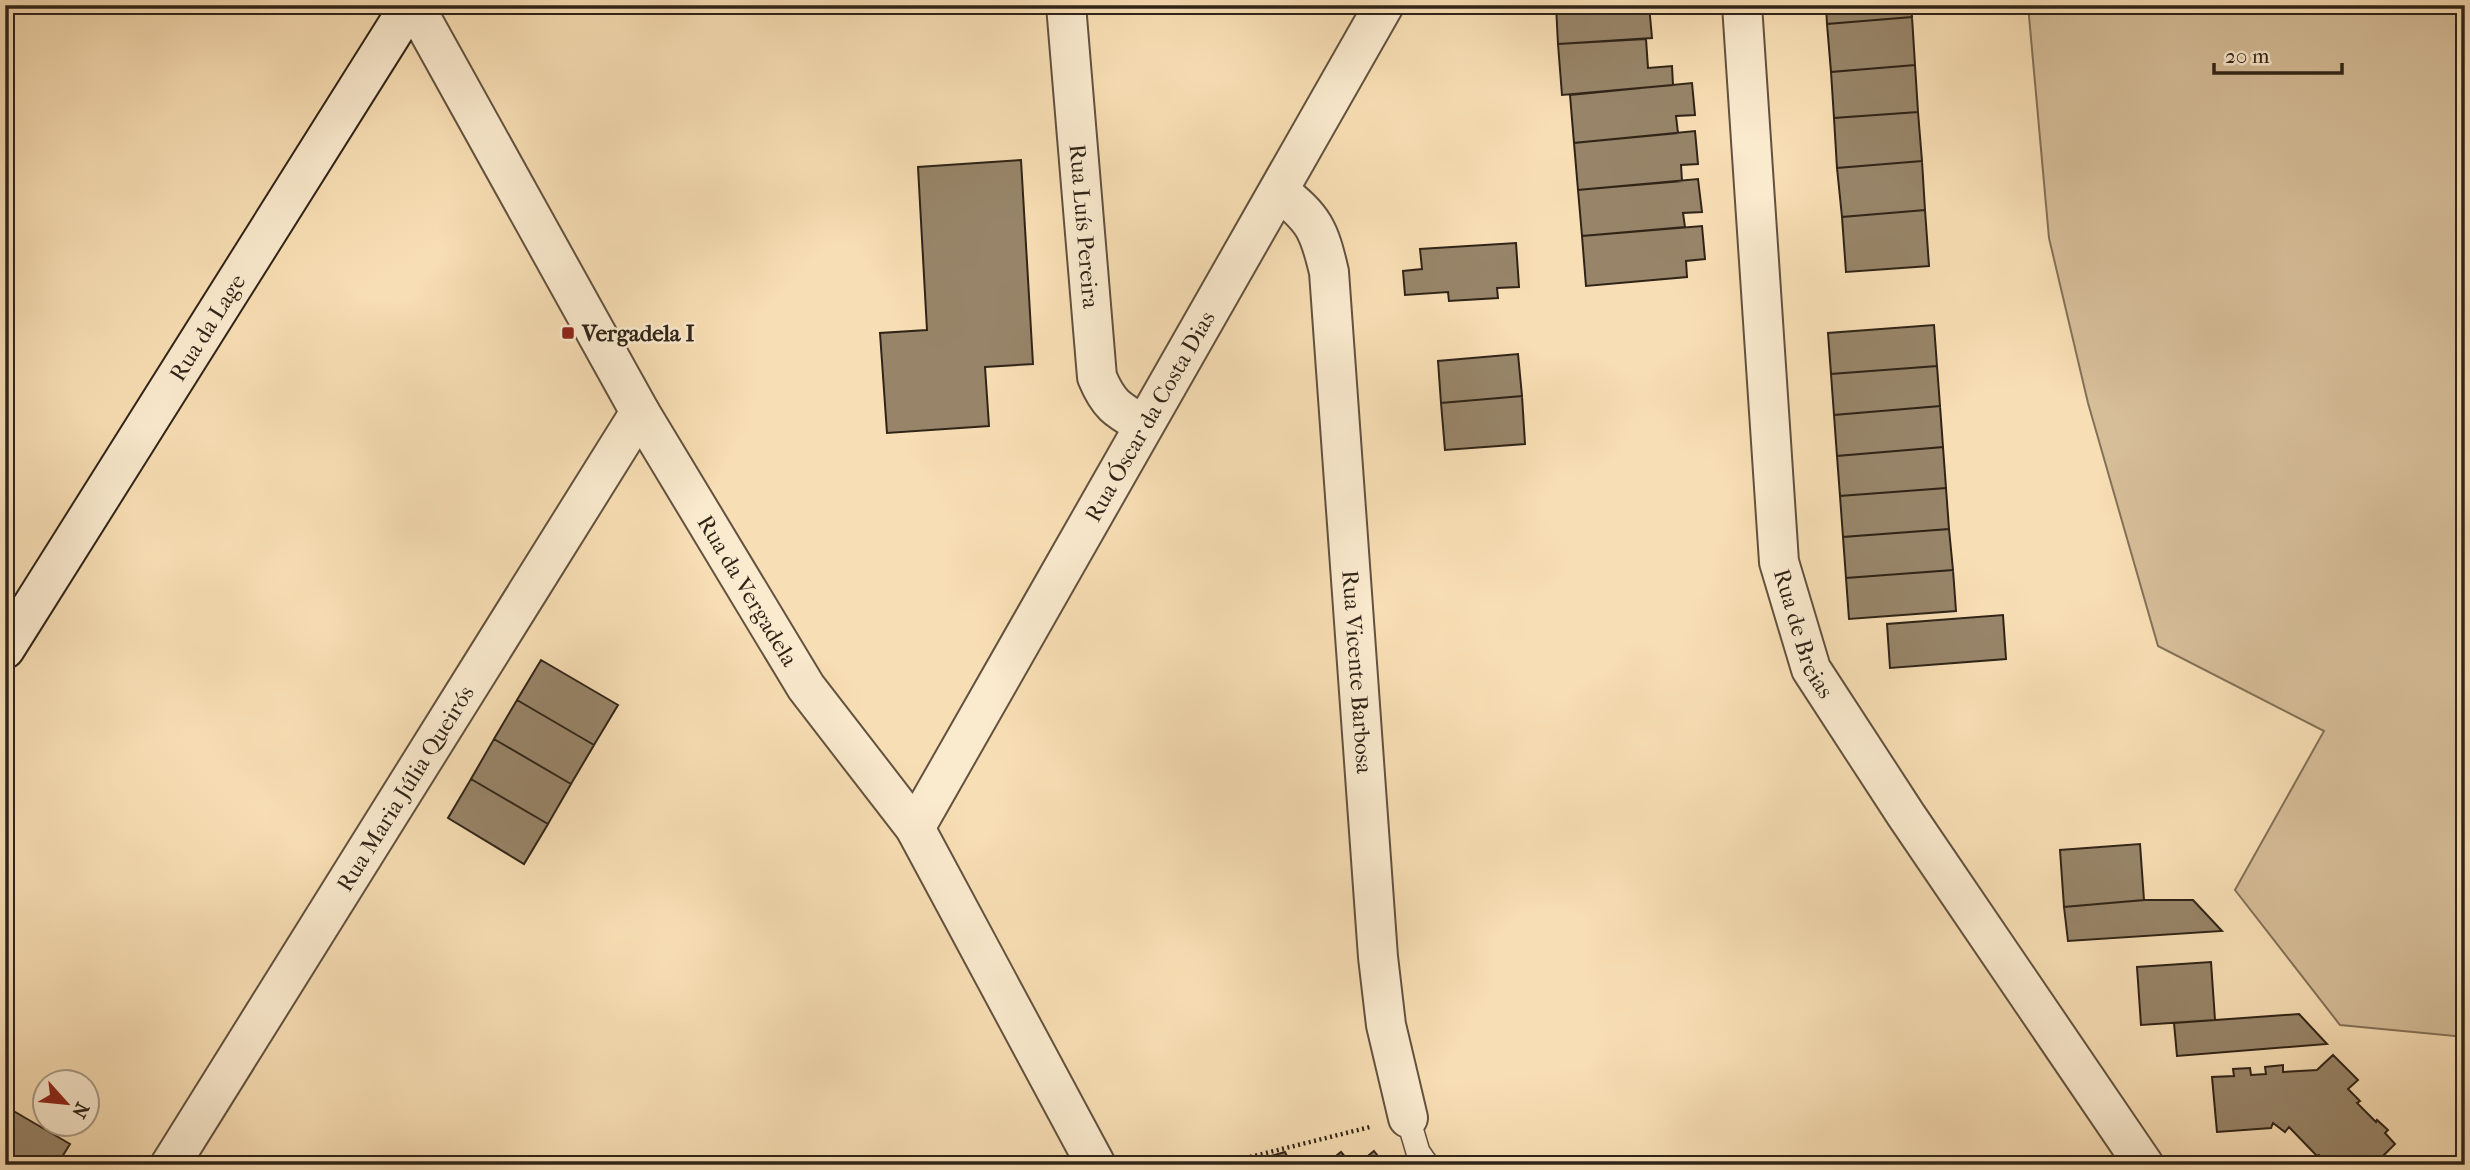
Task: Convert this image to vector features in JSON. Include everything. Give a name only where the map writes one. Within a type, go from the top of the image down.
[{"type":"street","name":"Rua da Vergadela","points":[[412,5],[640,412],[806,687],[915,828],[1096,1165]]},
{"type":"street","name":"Rua da Lage","points":[[5,649],[412,5]]},
{"type":"street","name":"Rua Luís Pereira","points":[[1066,5],[1097,377],[1105,398],[1121,412],[1144,425]]},
{"type":"street","name":"Rua Óscar da Costa Dias","points":[[915,828],[1384,5]]},
{"type":"street","name":"Rua de Breias","points":[[1741,5],[1779,562],[1811,669],[1906,815],[2144,1165]]},
{"type":"street","name":"Rua Vicente Barbosa","points":[[1279,191],[1305,212],[1322,240],[1329,272],[1378,957],[1386,1026],[1408,1118]]},
{"type":"street","name":"Rua Maria Júlia Queirós","points":[[170,1165],[640,412]]},
{"type":"lane","name":"Rua Vicente Barbosa","points":[[1408,1118],[1418,1152],[1427,1165]]},
{"type":"path","points":[[1218,1165],[1408,1118]]},
{"type":"shaded area","points":[[2028,5],[2465,5],[2465,1037],[2340,1025],[2235,890],[2324,731],[2158,646],[2088,403],[2049,238]]},
{"type":"building","points":[[1556,5],[1649,5],[1652,38],[1558,44]]},
{"type":"building","points":[[1826,5],[1911,5],[1912,17],[1827,24]]},
{"type":"building","points":[[1912,17],[1915,65],[1831,72],[1827,24]]},
{"type":"building","points":[[1646,39],[1648,68],[1672,66],[1673,85],[1562,95],[1558,44]]},
{"type":"building","points":[[1915,65],[1918,112],[1834,118],[1831,72]]},
{"type":"building","points":[[1692,83],[1695,115],[1676,116],[1678,133],[1574,143],[1570,95]]},
{"type":"building","points":[[1918,112],[1922,161],[1837,168],[1834,118]]},
{"type":"building","points":[[1695,131],[1698,164],[1681,165],[1682,181],[1578,190],[1574,143]]},
{"type":"building","points":[[1021,160],[1033,364],[985,367],[989,426],[887,433],[880,333],[927,330],[918,167]]},
{"type":"building","points":[[1922,161],[1925,210],[1842,217],[1837,168]]},
{"type":"building","points":[[1698,179],[1702,212],[1683,213],[1685,227],[1582,236],[1578,190]]},
{"type":"building","points":[[1925,210],[1929,266],[1846,272],[1842,217]]},
{"type":"building","points":[[1702,226],[1705,259],[1686,261],[1687,277],[1586,286],[1582,236]]},
{"type":"building","points":[[1516,243],[1519,287],[1497,288],[1498,298],[1449,301],[1448,292],[1405,295],[1403,271],[1422,269],[1420,249]]},
{"type":"building","points":[[1934,325],[1937,366],[1831,374],[1828,333]]},
{"type":"building","points":[[1518,354],[1522,396],[1441,403],[1438,361]]},
{"type":"building","points":[[1937,366],[1940,406],[1834,415],[1831,374]]},
{"type":"building","points":[[1522,396],[1525,444],[1445,450],[1441,403]]},
{"type":"building","points":[[1940,406],[1943,447],[1837,456],[1834,415]]},
{"type":"building","points":[[1943,447],[1946,488],[1840,496],[1837,456]]},
{"type":"building","points":[[1946,488],[1949,529],[1843,537],[1840,496]]},
{"type":"building","points":[[1949,529],[1953,570],[1846,578],[1843,537]]},
{"type":"building","points":[[1953,570],[1956,611],[1849,619],[1846,578]]},
{"type":"building","points":[[2003,615],[2006,659],[1890,668],[1887,624]]},
{"type":"building","points":[[541,660],[618,705],[594,745],[517,700]]},
{"type":"building","points":[[517,700],[594,745],[571,784],[494,739]]},
{"type":"building","points":[[494,739],[571,784],[548,824],[471,779]]},
{"type":"building","points":[[471,779],[548,824],[524,864],[448,818]]},
{"type":"building","points":[[2140,844],[2144,900],[2064,907],[2060,850]]},
{"type":"building","points":[[2144,900],[2193,900],[2222,931],[2068,941],[2064,907]]},
{"type":"building","points":[[2211,962],[2215,1020],[2141,1025],[2137,967]]},
{"type":"building","points":[[2299,1014],[2327,1044],[2177,1056],[2174,1023]]},
{"type":"building","points":[[2333,1055],[2358,1080],[2348,1089],[2360,1101],[2357,1103],[2388,1130],[2385,1133],[2395,1144],[2374,1165],[2326,1165],[2289,1127],[2285,1132],[2273,1123],[2271,1128],[2217,1132],[2212,1077],[2234,1076],[2233,1069],[2250,1068],[2251,1075],[2266,1074],[2265,1067],[2283,1065],[2283,1072],[2317,1070]]},
{"type":"building","points":[[5,1106],[32,1122],[32,1138],[60,1138],[70,1144],[57,1165],[5,1165]]},
{"type":"building","points":[[1374,1151],[1385,1165],[1357,1165]]},
{"type":"building","points":[[1285,1152],[1291,1165],[1240,1165]]},
{"type":"building","points":[[1341,1152],[1352,1165],[1325,1165]]},
{"type":"place","name":"Vergadela I","points":[[568,333]]}]
